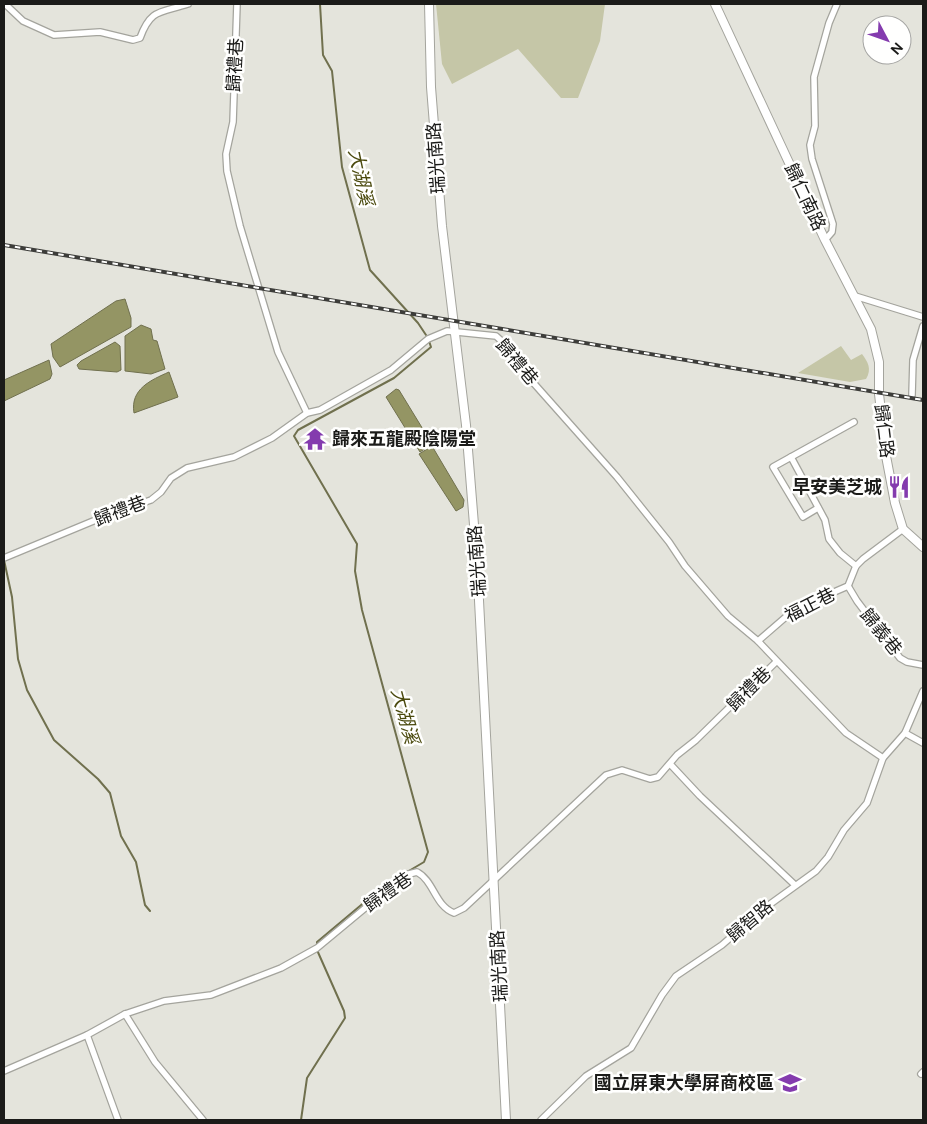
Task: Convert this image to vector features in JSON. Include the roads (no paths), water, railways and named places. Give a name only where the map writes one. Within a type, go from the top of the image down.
[{"type":"street","points":[[5,4],[23,21],[54,34],[100,32],[133,40],[140,38],[145,25],[153,15],[188,4]]},
{"type":"street","name":"歸禮巷","points":[[237,4],[233,122],[226,154],[227,170],[240,226],[278,352],[307,413]]},
{"type":"street","name":"瑞光南路","points":[[429,4],[431,87],[442,226],[466,425],[478,562],[506,1120]]},
{"type":"street","name":"歸仁南路","points":[[715,4],[825,240],[855,296],[876,345],[880,362],[879,394]]},
{"type":"street","points":[[825,240],[832,232],[833,224],[812,159],[810,145],[815,126],[814,77],[829,24],[837,4]]},
{"type":"street","points":[[855,296],[923,317]]},
{"type":"street","points":[[912,396],[913,360],[923,326]]},
{"type":"street","name":"歸禮巷","points":[[4,558],[115,512],[151,500],[161,492],[171,478],[187,468],[234,457],[272,438],[307,413],[320,410],[336,402],[391,370],[428,339],[454,330],[496,336],[507,346],[522,370],[617,477],[669,542],[685,566],[728,616],[758,641],[776,662],[846,733],[883,758]]},
{"type":"street","name":"歸仁路","points":[[879,394],[886,456],[903,529]]},
{"type":"street","points":[[818,508],[803,517],[773,468],[854,422]]},
{"type":"street","points":[[791,457],[825,520],[829,539],[840,553],[856,566]]},
{"type":"street","points":[[903,529],[923,547]]},
{"type":"street","name":"福正巷","points":[[758,641],[795,609],[848,586],[856,566],[903,529]]},
{"type":"street","name":"歸義巷","points":[[848,586],[856,601],[900,658],[907,662],[923,665]]},
{"type":"street","name":"歸禮巷","points":[[4,1071],[87,1035],[125,1014],[164,1001],[211,995],[281,968],[317,948],[405,875],[417,872],[423,876],[445,910],[454,913],[464,908],[606,775],[622,770],[653,779],[671,765],[677,755],[696,740],[776,662]]},
{"type":"street","name":"歸智路","points":[[541,1120],[586,1076],[631,1048],[662,995],[676,976],[722,945],[762,910],[816,871],[828,857],[844,830],[867,803],[883,758],[905,733],[923,692]]},
{"type":"street","points":[[905,733],[923,743]]},
{"type":"street","points":[[671,765],[700,796],[792,880],[795,886]]},
{"type":"street","points":[[125,1014],[155,1062],[203,1120]]},
{"type":"street","points":[[87,1035],[118,1120]]},
{"type":"waterway","name":"大湖溪","points":[[320,4],[323,55],[332,71],[342,167],[370,270],[418,323],[426,335]]},
{"type":"waterway","name":"大湖溪","points":[[407,872],[424,862],[428,852],[362,610],[355,571],[357,544],[294,436],[298,430],[394,378],[431,347],[429,341]]},
{"type":"waterway","points":[[4,560],[12,597],[18,659],[27,690],[54,740],[98,779],[110,793],[121,836],[136,862],[145,905],[150,911]]},
{"type":"waterway","name":"大湖溪","points":[[317,945],[317,942],[385,885],[401,876]]},
{"type":"waterway","name":"大湖溪","points":[[301,1120],[307,1078],[345,1018],[344,1011],[317,950]]},
{"type":"railway","points":[[4,245],[923,400]]},
{"type":"place","name":"歸來五龍殿陰陽堂","points":[[315,439]]},
{"type":"place","name":"早安美芝城","points":[[899,487]]},
{"type":"place","name":"國立屏東大學屏商校區","points":[[790,1083]]}]
